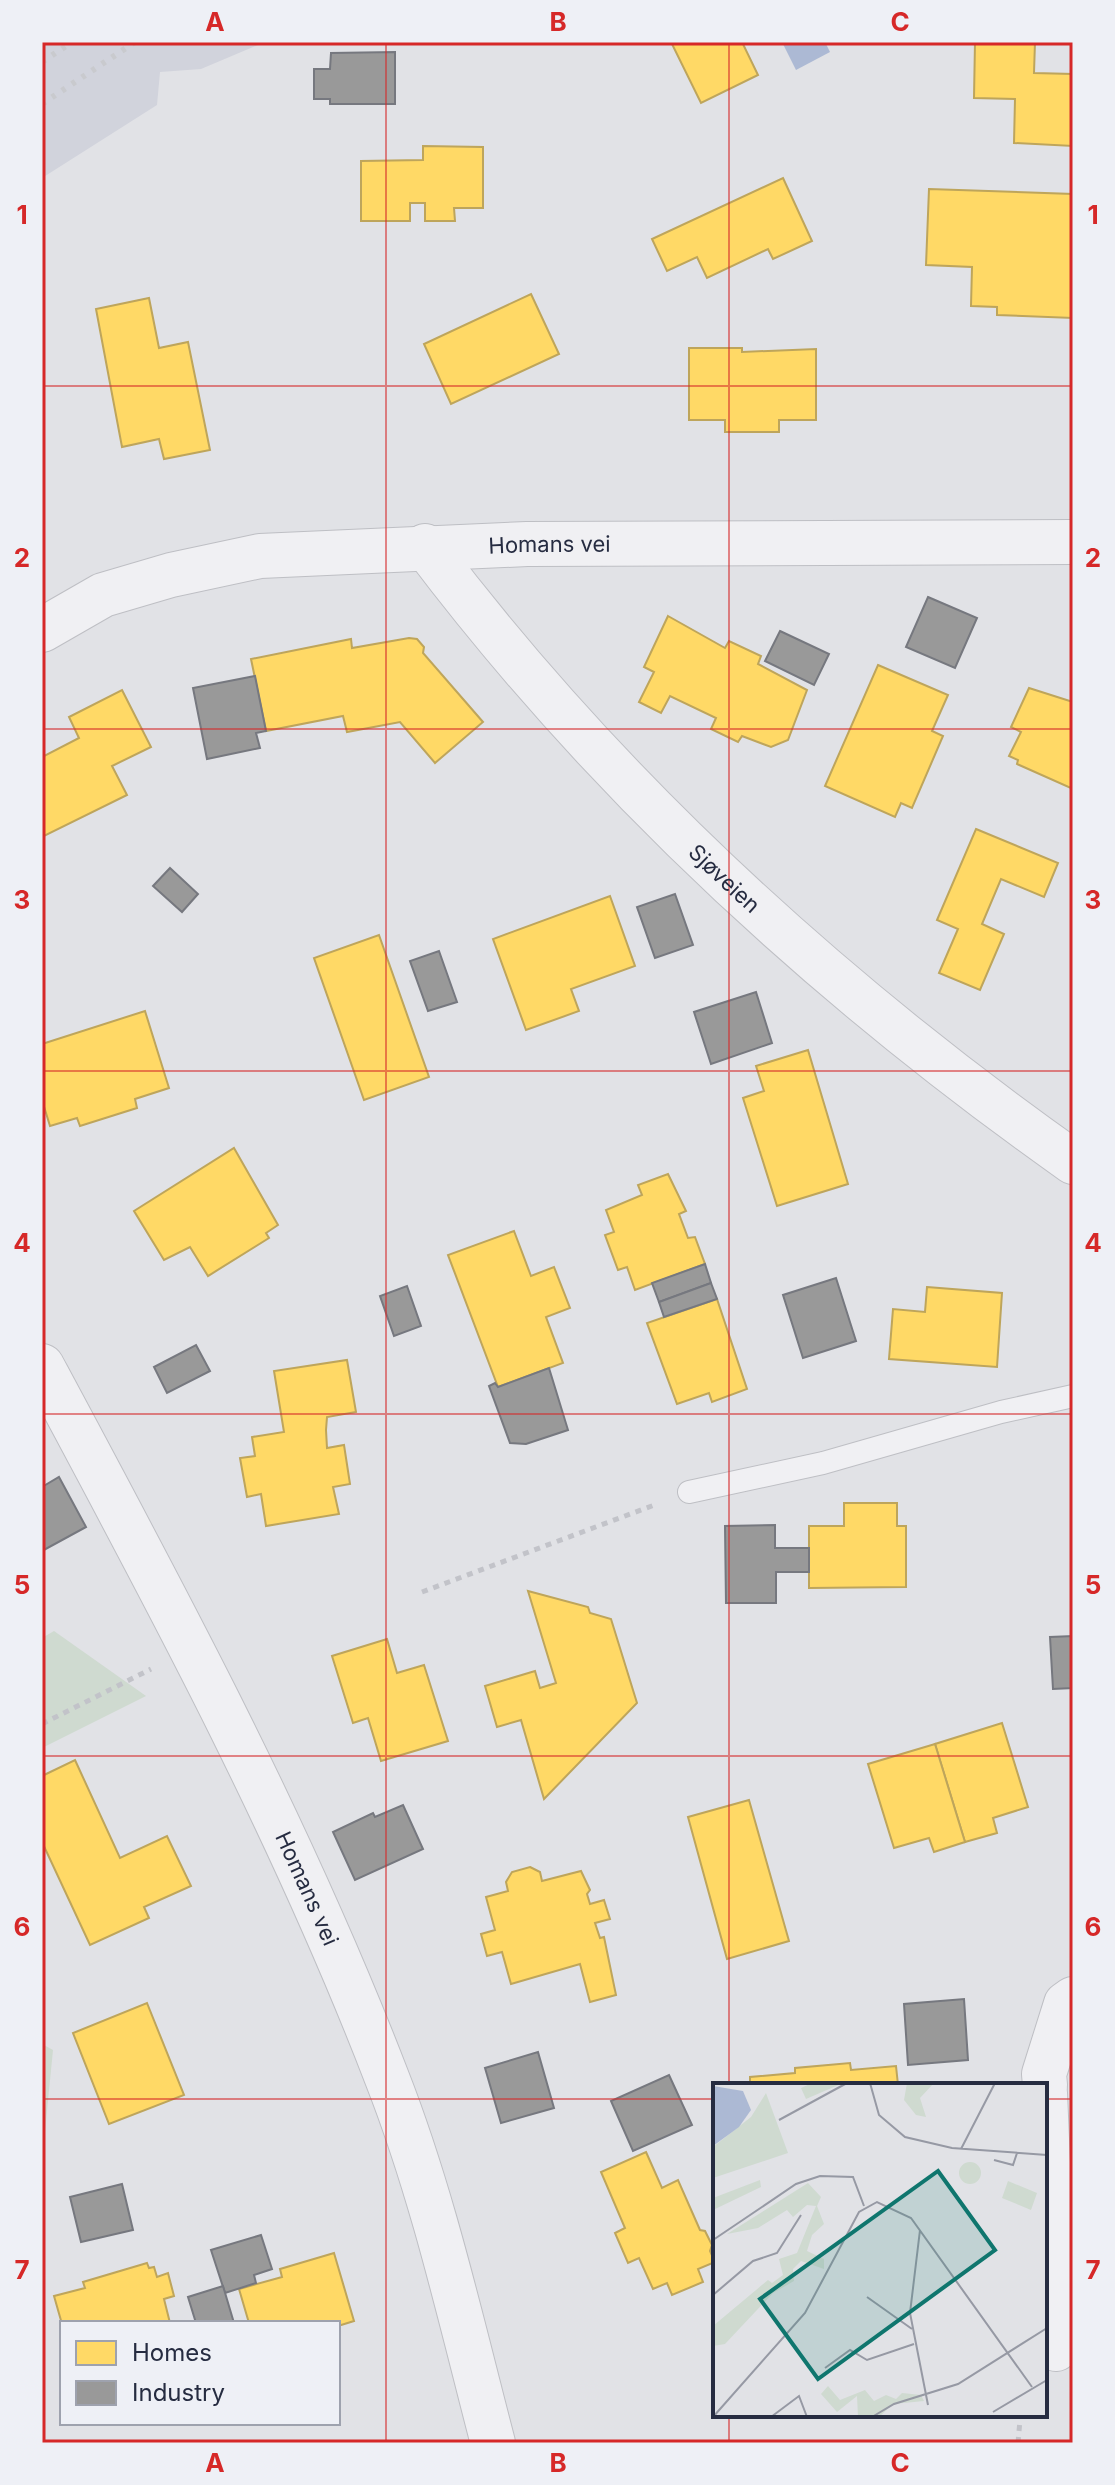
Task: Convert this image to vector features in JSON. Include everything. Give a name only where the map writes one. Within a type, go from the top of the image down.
[{"type":"street","name":"Homans vei","points":[[42,630],[103,595],[171,575],[260,556],[425,546],[1073,542]]},
{"type":"street","name":"Sjøveien","points":[[425,546],[495,639],[592,749],[673,832],[871,1011],[1073,1162]]},
{"type":"street","name":"Homans vei","points":[[42,1366],[198,1656],[315,1906],[387,2078],[419,2168],[493,2443]]},
{"type":"street","points":[[1045,2083],[1044,2074],[1066,2004],[1073,1999]]},
{"type":"street","points":[[1047,2140],[1056,2349]]},
{"type":"lane","points":[[689,1492],[823,1463],[1001,1412],[1073,1396]]},
{"type":"path","points":[[422,1592],[689,1492]]},
{"type":"path","points":[[42,1724],[163,1663]]},
{"type":"path","points":[[1018,2443],[1020,2420]]},
{"type":"shaded area","points":[[42,42],[265,42],[201,69],[160,72],[157,105],[42,178]]},
{"type":"shaded area","points":[[54,1631],[146,1696],[42,1748],[42,1638]]},
{"type":"shaded area","points":[[42,2044],[53,2050],[42,2161]]},
{"type":"water","points":[[782,42],[825,42],[830,52],[796,70]]},
{"type":"building: Homes","points":[[671,42],[742,42],[758,75],[701,103]]},
{"type":"building: Homes","points":[[975,42],[1035,42],[1034,73],[1073,74],[1073,146],[1014,143],[1015,99],[974,98]]},
{"type":"building: Homes","points":[[423,146],[483,147],[483,208],[454,208],[455,221],[425,221],[425,203],[410,203],[410,221],[361,221],[361,161],[423,160]]},
{"type":"building: Homes","points":[[783,178],[812,241],[773,259],[768,249],[707,278],[697,257],[667,271],[652,239]]},
{"type":"building: Homes","points":[[929,189],[1073,194],[1073,318],[997,315],[997,307],[971,306],[972,267],[926,265]]},
{"type":"building: Homes","points":[[531,294],[559,354],[451,404],[424,344]]},
{"type":"building: Homes","points":[[149,298],[159,348],[188,342],[210,450],[164,459],[159,439],[122,447],[96,309]]},
{"type":"building: Homes","points":[[689,348],[742,348],[742,352],[816,349],[816,420],[779,420],[779,432],[725,432],[725,420],[689,420]]},
{"type":"building: Homes","points":[[668,616],[725,648],[729,641],[761,656],[758,664],[807,690],[788,740],[771,747],[742,736],[738,742],[711,729],[716,718],[670,696],[661,713],[639,702],[654,672],[644,667]]},
{"type":"building: Homes","points":[[351,639],[352,648],[417,639],[424,647],[423,653],[483,722],[435,763],[400,722],[347,732],[343,716],[266,731],[251,659]]},
{"type":"building: Homes","points":[[878,665],[948,695],[932,731],[943,736],[912,808],[901,803],[895,817],[825,786]]},
{"type":"building: Homes","points":[[1029,688],[1073,702],[1073,789],[1017,764],[1018,760],[1009,756],[1021,732],[1011,727]]},
{"type":"building: Homes","points":[[122,690],[151,747],[112,766],[127,795],[42,837],[42,757],[79,738],[69,717]]},
{"type":"building: Homes","points":[[976,829],[1058,863],[1044,897],[1001,879],[982,924],[1004,934],[980,990],[939,973],[958,929],[937,920]]},
{"type":"building: Homes","points":[[610,896],[635,966],[571,989],[579,1011],[526,1030],[493,939]]},
{"type":"building: Homes","points":[[379,935],[429,1077],[364,1100],[314,958]]},
{"type":"building: Homes","points":[[145,1011],[169,1088],[135,1099],[137,1108],[80,1126],[77,1118],[50,1126],[42,1100],[42,1044]]},
{"type":"building: Homes","points":[[808,1050],[848,1184],[777,1206],[743,1098],[764,1091],[756,1066]]},
{"type":"building: Homes","points":[[234,1148],[278,1225],[266,1233],[269,1238],[208,1276],[190,1247],[164,1260],[134,1211]]},
{"type":"building: Homes","points":[[668,1174],[686,1211],[679,1214],[688,1238],[695,1237],[705,1264],[635,1290],[627,1267],[618,1270],[605,1235],[614,1232],[606,1210],[642,1195],[638,1185]]},
{"type":"building: Homes","points":[[514,1231],[531,1276],[554,1267],[570,1308],[546,1317],[563,1363],[498,1387],[448,1255]]},
{"type":"building: Homes","points":[[927,1287],[1002,1293],[997,1367],[889,1359],[893,1309],[925,1312]]},
{"type":"building: Homes","points":[[717,1299],[747,1389],[712,1402],[709,1393],[677,1404],[647,1323]]},
{"type":"building: Homes","points":[[347,1360],[356,1412],[327,1417],[326,1430],[327,1448],[344,1445],[350,1484],[333,1487],[339,1514],[266,1526],[261,1494],[247,1497],[240,1458],[255,1456],[252,1437],[284,1432],[274,1371]]},
{"type":"building: Homes","points":[[844,1503],[897,1503],[897,1526],[906,1526],[906,1587],[809,1588],[809,1526],[844,1526]]},
{"type":"building: Homes","points":[[528,1591],[588,1607],[590,1613],[611,1619],[637,1703],[544,1799],[521,1720],[497,1727],[485,1686],[535,1671],[540,1688],[556,1683]]},
{"type":"building: Homes","points":[[387,1639],[397,1673],[424,1665],[448,1741],[381,1761],[368,1718],[353,1723],[332,1656]]},
{"type":"building: Homes","points":[[1002,1723],[1028,1807],[993,1818],[997,1833],[965,1842],[935,1744]]},
{"type":"building: Homes","points":[[935,1744],[965,1842],[934,1852],[929,1838],[894,1848],[868,1764]]},
{"type":"building: Homes","points":[[75,1760],[120,1858],[167,1836],[191,1886],[144,1907],[149,1918],[90,1945],[42,1842],[42,1776]]},
{"type":"building: Homes","points":[[749,1800],[789,1941],[727,1959],[688,1817]]},
{"type":"building: Homes","points":[[530,1867],[540,1872],[542,1881],[581,1871],[590,1890],[587,1894],[590,1904],[604,1900],[610,1919],[595,1923],[600,1938],[604,1937],[616,1995],[590,2002],[580,1964],[511,1984],[502,1952],[487,1956],[481,1934],[495,1930],[486,1897],[508,1891],[506,1882],[512,1872]]},
{"type":"building: Homes","points":[[147,2003],[184,2095],[109,2124],[73,2033]]},
{"type":"building: Homes","points":[[850,2063],[851,2070],[896,2066],[898,2083],[750,2083],[750,2077],[795,2073],[795,2068]]},
{"type":"building: Homes","points":[[646,2152],[662,2188],[678,2180],[700,2230],[705,2231],[712,2245],[713,2263],[698,2269],[703,2282],[672,2295],[667,2283],[653,2289],[639,2258],[628,2263],[615,2233],[625,2228],[601,2172]]},
{"type":"building: Homes","points":[[334,2253],[354,2321],[340,2325],[340,2321],[248,2321],[239,2289],[282,2277],[280,2269]]},
{"type":"building: Homes","points":[[147,2263],[149,2268],[154,2267],[157,2277],[168,2273],[174,2296],[164,2299],[170,2321],[61,2321],[54,2296],[85,2288],[83,2282]]},
{"type":"building: Industry","points":[[395,52],[395,104],[330,104],[330,99],[314,99],[314,69],[330,69],[331,53]]},
{"type":"building: Industry","points":[[928,597],[977,618],[955,668],[906,647]]},
{"type":"building: Industry","points":[[780,631],[829,654],[814,685],[765,661]]},
{"type":"building: Industry","points":[[255,676],[266,731],[256,733],[260,748],[207,759],[193,688]]},
{"type":"building: Industry","points":[[170,868],[198,894],[182,912],[153,886]]},
{"type":"building: Industry","points":[[675,894],[693,945],[655,958],[637,907]]},
{"type":"building: Industry","points":[[439,951],[457,1002],[428,1011],[410,961]]},
{"type":"building: Industry","points":[[756,992],[772,1043],[711,1064],[694,1012]]},
{"type":"building: Industry","points":[[705,1264],[711,1283],[659,1302],[652,1283]]},
{"type":"building: Industry","points":[[836,1278],[856,1341],[803,1358],[783,1295]]},
{"type":"building: Industry","points":[[711,1283],[717,1299],[664,1317],[659,1302]]},
{"type":"building: Industry","points":[[407,1286],[421,1326],[394,1336],[380,1296]]},
{"type":"building: Industry","points":[[196,1345],[210,1371],[167,1393],[154,1367]]},
{"type":"building: Industry","points":[[549,1368],[568,1430],[526,1444],[510,1443],[489,1386],[495,1383],[498,1387]]},
{"type":"building: Industry","points":[[59,1477],[86,1527],[42,1551],[42,1487]]},
{"type":"building: Industry","points":[[775,1525],[775,1548],[809,1548],[809,1572],[776,1572],[776,1603],[726,1603],[725,1526]]},
{"type":"building: Industry","points":[[1073,1636],[1073,1688],[1053,1689],[1050,1637]]},
{"type":"building: Industry","points":[[403,1805],[423,1849],[355,1880],[333,1832],[373,1813],[375,1817]]},
{"type":"building: Industry","points":[[964,1999],[968,2060],[908,2065],[904,2004]]},
{"type":"building: Industry","points":[[538,2052],[554,2108],[501,2123],[485,2068]]},
{"type":"building: Industry","points":[[669,2075],[692,2125],[633,2151],[611,2101]]},
{"type":"building: Industry","points":[[122,2184],[133,2230],[81,2242],[70,2197]]},
{"type":"building: Industry","points":[[261,2235],[272,2269],[254,2275],[256,2283],[225,2293],[211,2250]]},
{"type":"building: Industry","points":[[223,2286],[233,2321],[195,2321],[188,2297]]},
{"type":"railway","points":[[42,62],[72,42]]},
{"type":"railway","points":[[42,104],[135,42]]}]
